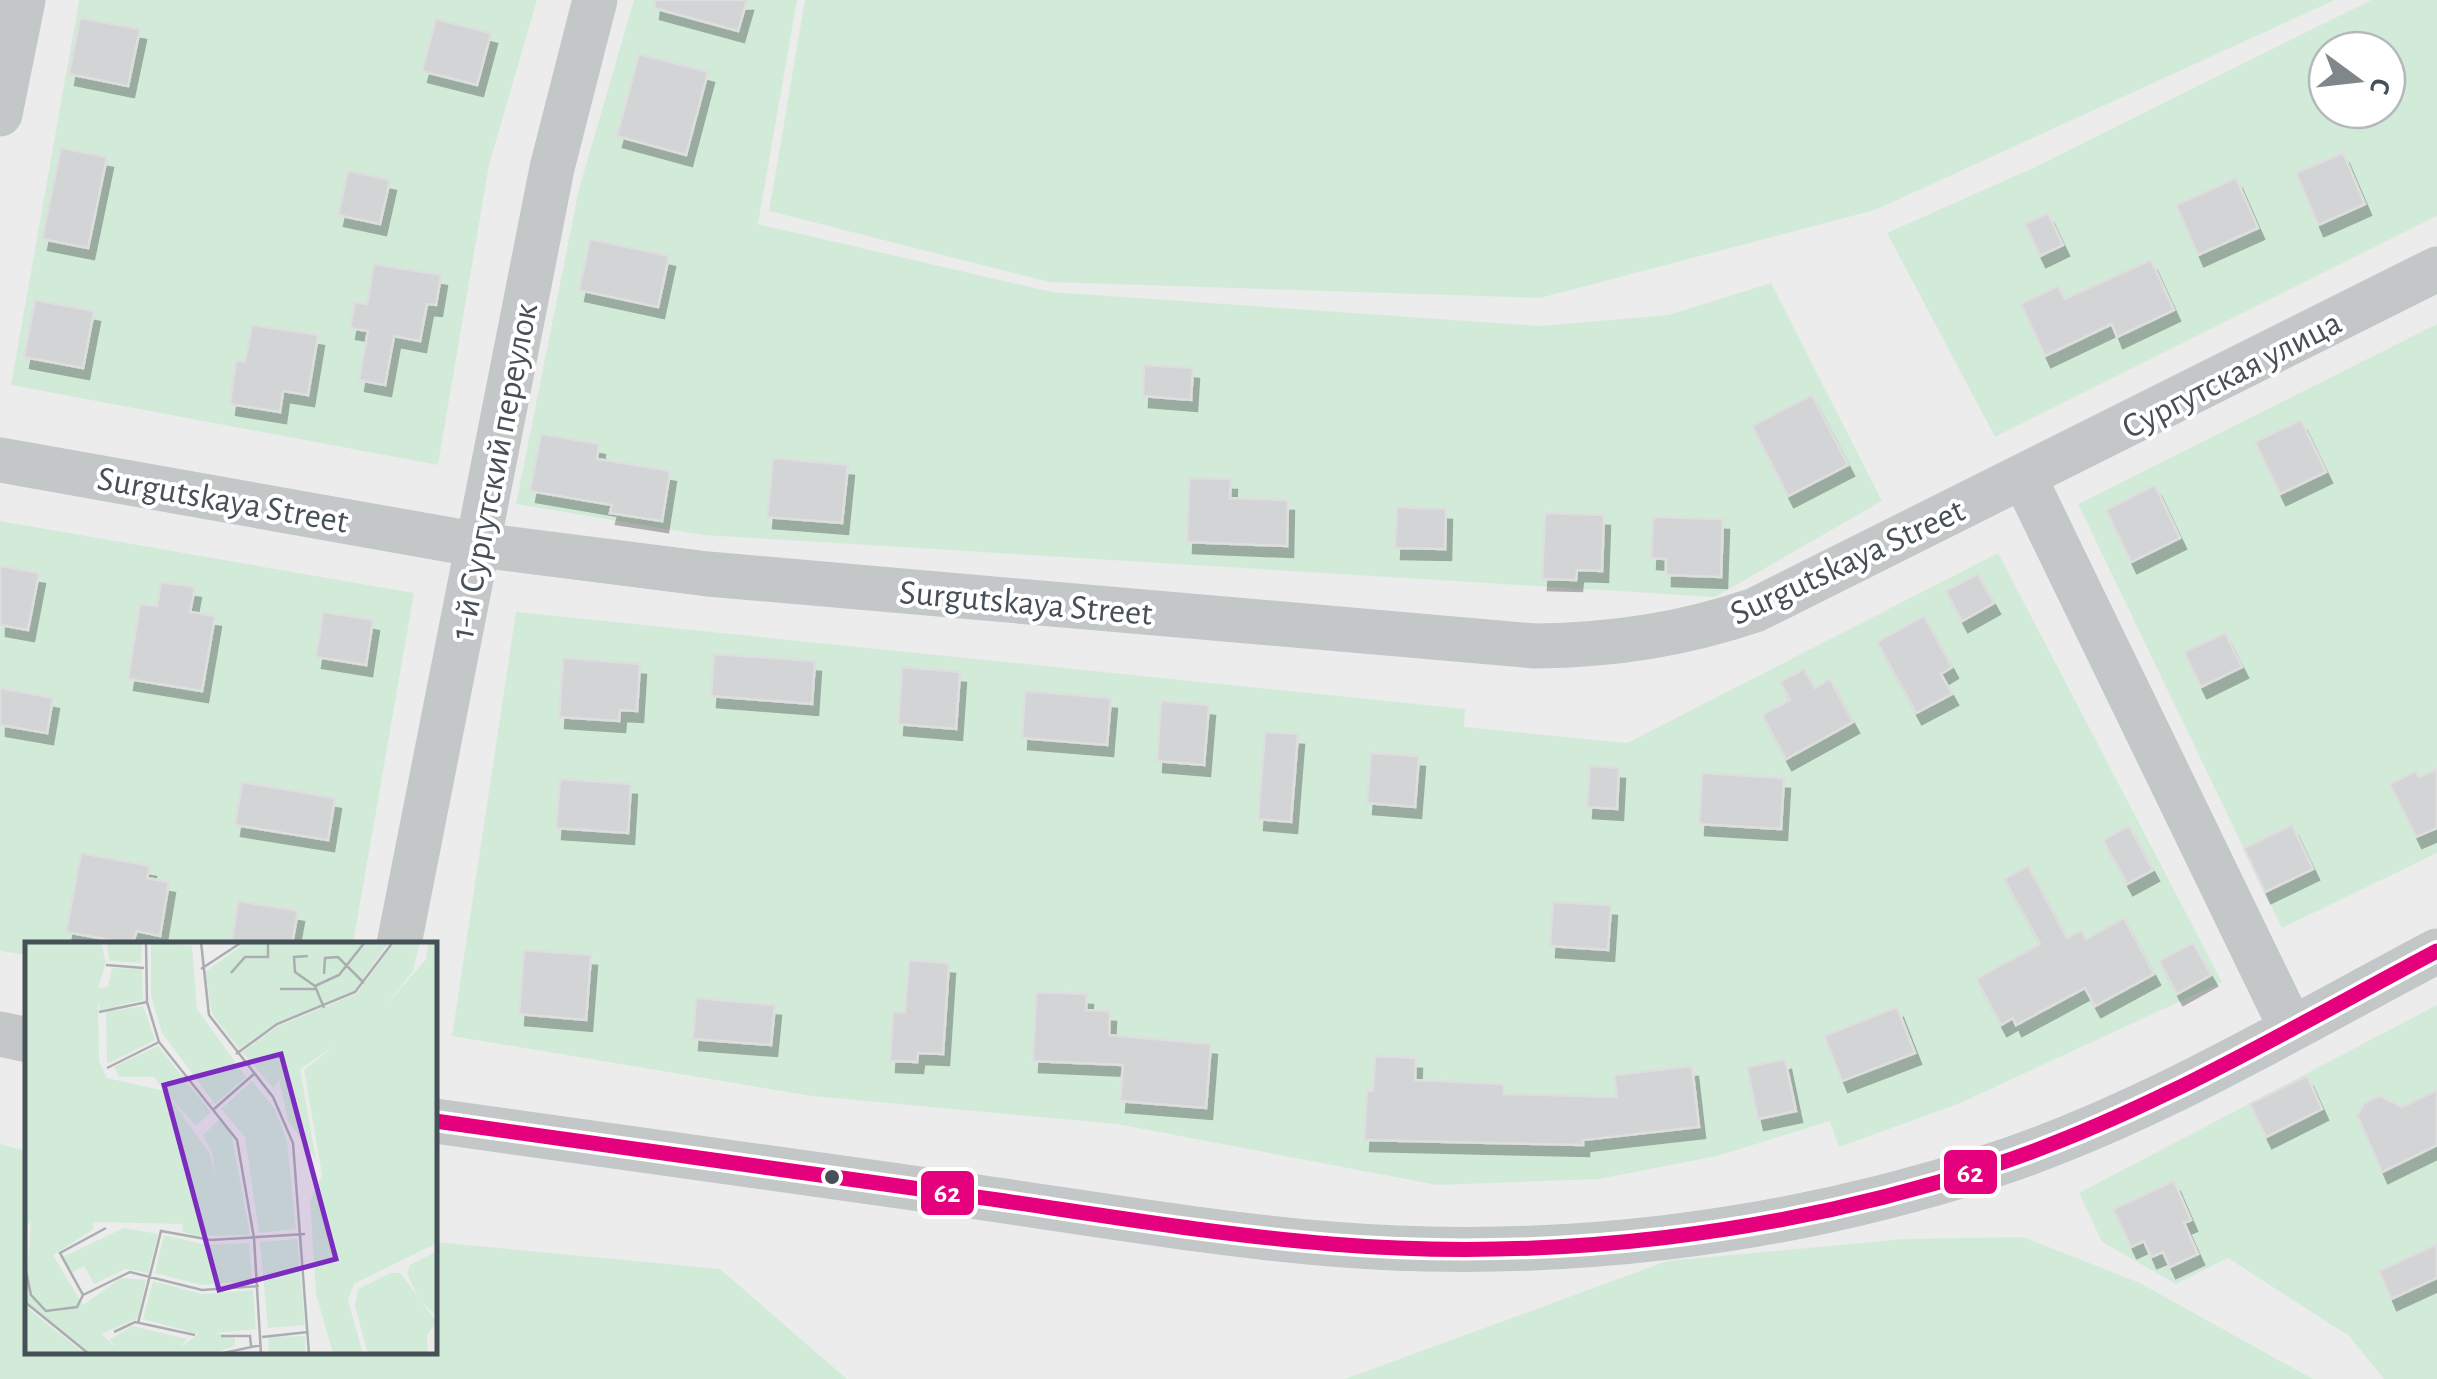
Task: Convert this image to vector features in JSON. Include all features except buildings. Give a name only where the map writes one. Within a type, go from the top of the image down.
[{"type":"street","points":[[0,114],[22,0]]},
{"type":"street","name":"1-й Сургутский переулок","points":[[399,942],[552,168],[596,0]]},
{"type":"street","name":"Сургутская улица","points":[[2025,478],[2437,269]]},
{"type":"street","name":"Surgutskaya Street","points":[[0,460],[479,545],[748,578],[1535,646],[1611,645],[1688,632],[1755,610],[1924,522],[2025,478]]},
{"type":"street","points":[[2025,478],[2291,1028]]},
{"type":"street","points":[[438,1121],[1252,1236],[1416,1248],[1580,1245],[1744,1226],[1906,1191],[2064,1141],[2437,951]]},
{"type":"street","points":[[0,1034],[25,1039]]},
{"type":"green space","points":[[79,0],[537,0],[489,165],[438,465],[11,385]]},
{"type":"green space","points":[[634,0],[797,0],[758,224],[1052,292],[1540,326],[1668,315],[1771,283],[1882,501],[1715,597],[703,535],[516,504],[579,189]]},
{"type":"green space","points":[[805,0],[2335,0],[1875,210],[1540,298],[1049,282],[769,211]]},
{"type":"green space","points":[[2371,0],[2437,0],[2437,216],[1995,437],[1887,233],[2033,168],[2307,32],[2307,130],[2407,130],[2407,30],[2311,30]]},
{"type":"green space","points":[[2437,324],[2437,853],[2282,928],[2078,504]]},
{"type":"green space","points":[[0,521],[414,593],[353,942],[25,942],[25,955],[0,951]]},
{"type":"green space","points":[[1998,553],[2222,982],[1958,1104],[1839,1147],[1830,1121],[1717,1156],[1599,1179],[1437,1185],[1117,1124],[812,1096],[452,1036],[516,612],[1465,709],[1464,727],[1627,743]]},
{"type":"green space","points":[[2437,1005],[2437,1379],[2384,1379],[2349,1336],[2228,1258],[2176,1284],[2102,1242],[2079,1193]]},
{"type":"green space","points":[[0,1144],[25,1150],[25,1354],[438,1354],[438,1242],[720,1269],[847,1379],[0,1379]]},
{"type":"green space","points":[[2023,1237],[2140,1283],[2313,1379],[1345,1379],[1667,1261],[1903,1239]]},
{"type":"transit line","name":"62","points":[[438,1121],[1286,1240],[1414,1249],[1497,1249],[1663,1238],[1746,1226],[1909,1191],[2046,1146],[2160,1097],[2437,951]]}]
